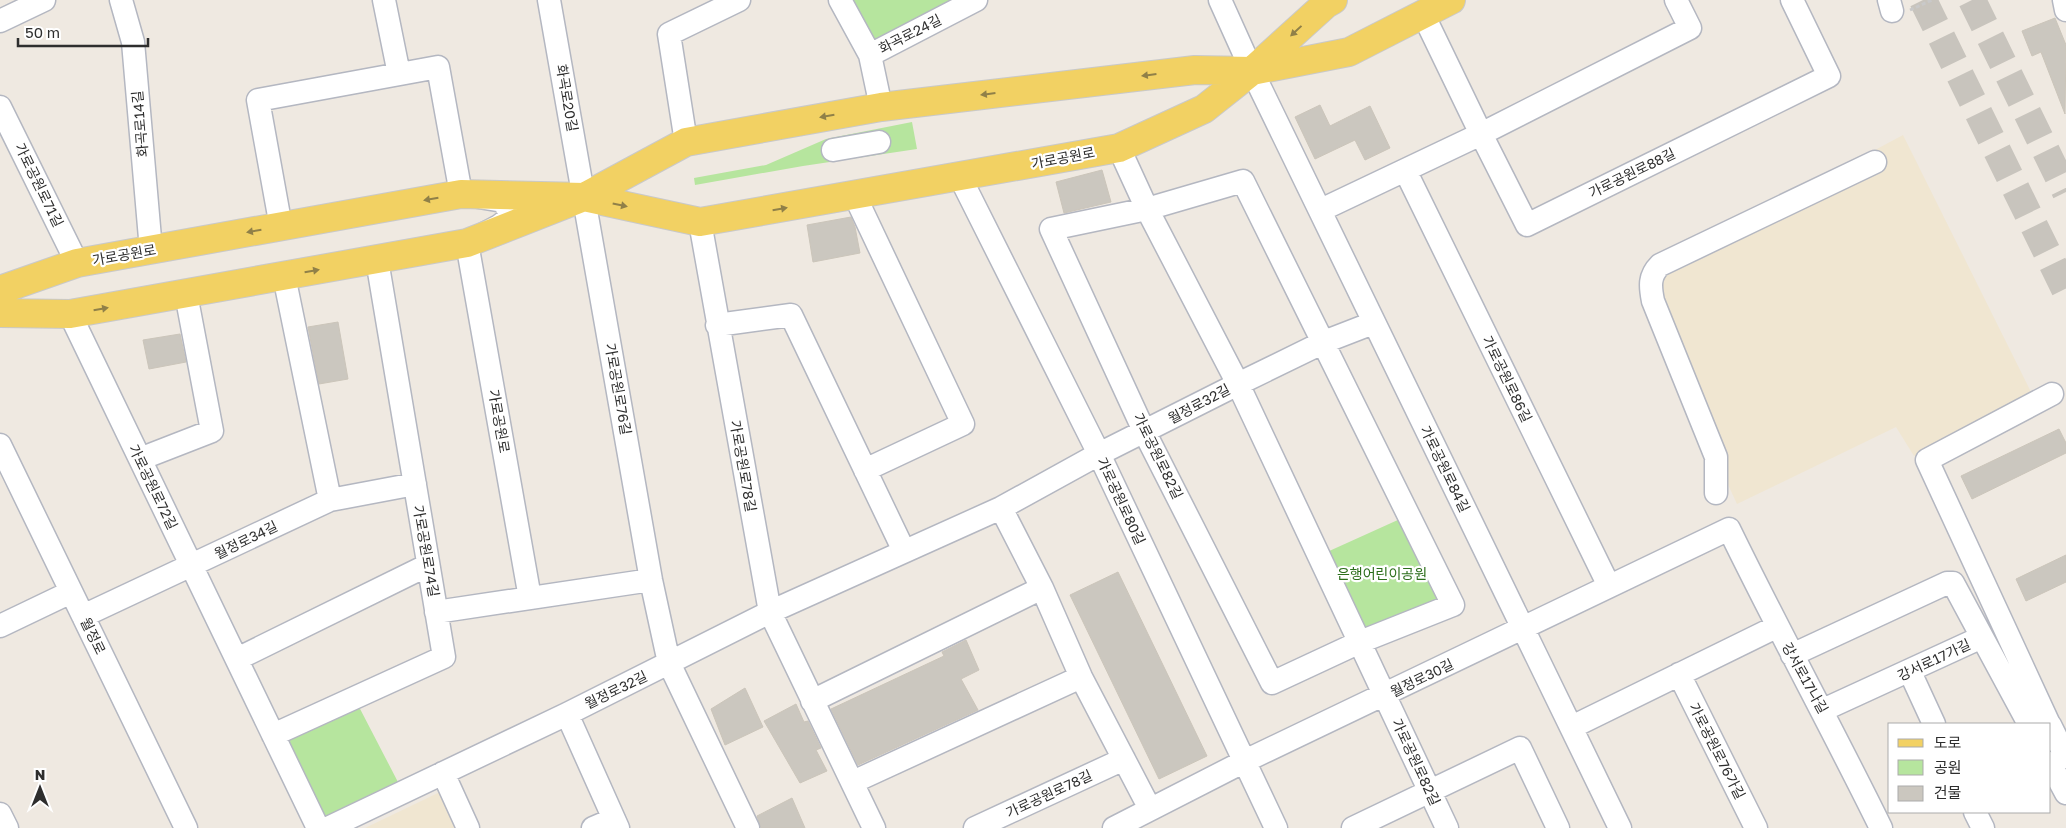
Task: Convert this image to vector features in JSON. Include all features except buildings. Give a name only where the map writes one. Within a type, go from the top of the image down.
[{"type":"main road","name":"가로공원로","points":[[0,313],[70,314],[468,244],[584,197],[686,142],[880,133],[1195,70],[1252,71],[1349,52],[1451,0]]},
{"type":"main road","name":"가로공원로","points":[[0,290],[77,263],[462,194],[584,197],[700,222],[1119,148],[1204,109],[1252,71],[1328,1]]},
{"type":"main road","points":[[70,314],[43,309],[32,299],[34,292],[43,281],[77,263]]},
{"type":"street","points":[[0,21],[44,0]]},
{"type":"street","name":"화곡로14길","points":[[123,0],[133,42],[151,250]]},
{"type":"street","points":[[384,0],[399,74]]},
{"type":"street","name":"화곡로20길","points":[[549,0],[584,197]]},
{"type":"street","points":[[686,142],[669,34],[739,0]]},
{"type":"street","points":[[832,150],[880,133],[870,55],[840,0]]},
{"type":"street","name":"화곡로24길","points":[[870,55],[976,0]]},
{"type":"street","points":[[1220,0],[1252,71]]},
{"type":"street","points":[[1322,210],[1406,172],[1690,28],[1676,0]]},
{"type":"street","name":"가로공원로88길","points":[[1423,14],[1527,225],[1829,76],[1792,0]]},
{"type":"street","points":[[2064,0],[2066,10]]},
{"type":"street","points":[[281,227],[258,100],[438,67],[462,194],[503,201],[509,211],[508,219],[468,244]]},
{"type":"street","name":"가로공원로84길","points":[[1252,71],[1322,210],[1374,323],[1620,828]]},
{"type":"street","name":"가로공원로71길","points":[[0,107],[77,263]]},
{"type":"street","name":"가로공원로82길","points":[[1119,148],[1147,208],[1238,384],[1447,828]]},
{"type":"street","points":[[1716,493],[1716,457],[1652,301],[1651,274],[1660,264],[1875,162]]},
{"type":"street","name":"가로공원로86길","points":[[1406,172],[1609,586]]},
{"type":"street","name":"가로공원로80길","points":[[960,177],[1098,454],[1276,828]]},
{"type":"street","name":"가로공원로82길","points":[[1243,181],[1452,605],[1360,642],[1272,683],[1145,432],[1051,229],[1147,208],[1243,181]]},
{"type":"street","points":[[855,196],[963,424],[865,470]]},
{"type":"street","name":"가로공원로76길","points":[[584,197],[651,580],[669,664],[748,828]]},
{"type":"street","name":"가로공원로78길","points":[[700,222],[770,612],[812,701],[854,782],[874,828]]},
{"type":"street","name":"가로공원로","points":[[468,244],[530,598]]},
{"type":"street","name":"가로공원로74길","points":[[274,735],[444,657],[377,260]]},
{"type":"street","points":[[284,276],[330,500]]},
{"type":"street","points":[[140,459],[212,431],[186,294]]},
{"type":"street","name":"가로공원로72길","points":[[70,314],[318,828]]},
{"type":"street","points":[[717,325],[791,315],[904,551]]},
{"type":"street","name":"월정로32길","points":[[328,828],[567,714],[770,612],[1001,508],[1098,454],[1324,342],[1374,323]]},
{"type":"street","points":[[2049,723],[1928,460],[2052,394]]},
{"type":"street","name":"월정로","points":[[0,445],[6,471],[71,592],[186,828]]},
{"type":"street","name":"월정로34길","points":[[83,616],[330,500],[415,484]]},
{"type":"street","points":[[1001,508],[1042,588],[1081,677],[1150,809]]},
{"type":"street","name":"월정로30길","points":[[1114,828],[1245,761],[1524,629],[1729,529]]},
{"type":"street","name":"강서로17나길","points":[[1729,529],[1776,627],[1823,710],[1881,828]]},
{"type":"street","points":[[237,660],[428,565]]},
{"type":"street","points":[[436,612],[651,580]]},
{"type":"street","points":[[1792,654],[1946,583],[1954,583],[1982,637]]},
{"type":"street","points":[[812,701],[1042,588]]},
{"type":"street","points":[[0,626],[71,592]]},
{"type":"street","points":[[1572,727],[1776,627]]},
{"type":"street","name":"강서로17가길","points":[[1823,710],[1910,672],[1982,637],[2028,723]]},
{"type":"street","points":[[1910,672],[1934,723]]},
{"type":"street","name":"가로공원로76가길","points":[[1678,674],[1756,828]]},
{"type":"street","points":[[854,782],[1081,677]]},
{"type":"street","points":[[567,714],[616,823],[592,828]]},
{"type":"street","points":[[2051,727],[2066,757]]},
{"type":"street","points":[[1353,828],[1520,748],[1558,828]]},
{"type":"street","name":"가로공원로78길","points":[[975,828],[1124,759]]},
{"type":"street","points":[[2051,765],[2066,793]]},
{"type":"street","points":[[443,774],[468,828]]},
{"type":"street","points":[[1975,813],[1982,828]]},
{"type":"street","points":[[0,814],[7,828]]},
{"type":"shaded area","points":[[1903,135],[2032,394],[1914,456],[1896,427],[1737,504],[1647,309],[1653,269]]},
{"type":"shaded area","points":[[440,792],[457,828],[365,828]]},
{"type":"green space","points":[[851,0],[953,0],[873,45]]},
{"type":"green space","points":[[912,122],[917,149],[695,185],[694,178],[766,165],[826,139]]},
{"type":"green space","name":"은행어린이공원","points":[[1400,519],[1439,601],[1365,630],[1327,552]]},
{"type":"green space","points":[[357,703],[399,784],[321,821],[281,740]]},
{"type":"tunnel","points":[[1923,0],[2066,291]]},
{"type":"tunnel","points":[[1972,0],[2066,192]]}]
